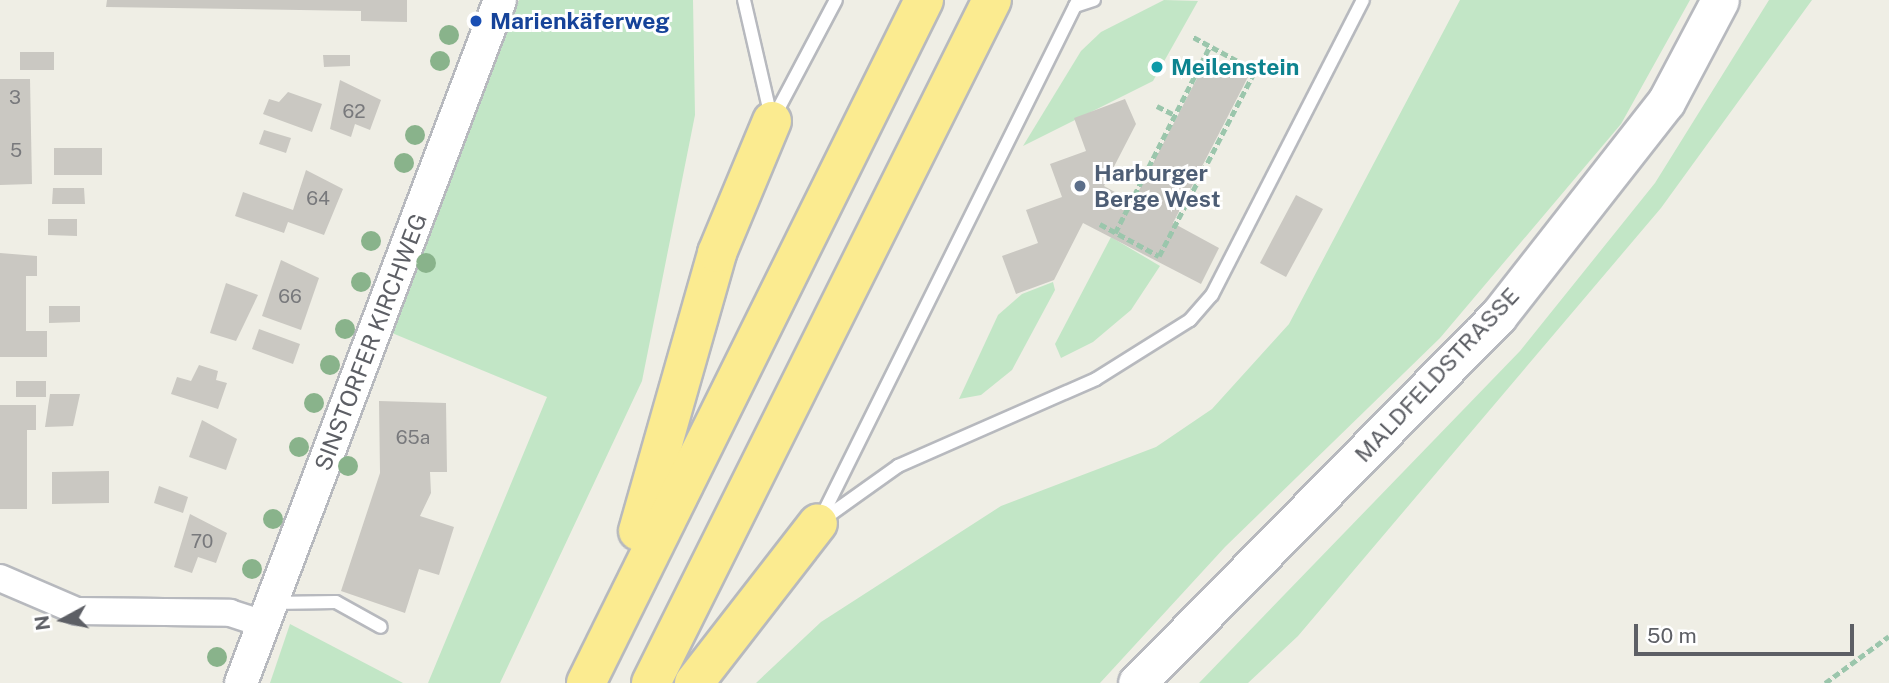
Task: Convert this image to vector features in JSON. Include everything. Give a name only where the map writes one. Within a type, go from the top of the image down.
[{"type":"highway","points":[[586,683],[924,0]]},
{"type":"highway","points":[[651,683],[992,0]]},
{"type":"highway","points":[[603,647],[717,253],[772,121]]},
{"type":"highway","points":[[694,683],[818,523]]},
{"type":"main road","name":"MALDFELDSTRASSE","points":[[1137,683],[1498,316],[1665,102],[1720,0]]},
{"type":"street","name":"SINSTORFER KIRCHWEG","points":[[241,683],[500,0]]},
{"type":"street","points":[[0,578],[77,611],[268,613]]},
{"type":"lane","points":[[744,0],[772,121]]},
{"type":"lane","points":[[772,121],[836,0]]},
{"type":"lane","points":[[818,523],[1077,3],[1094,0]]},
{"type":"lane","points":[[818,523],[898,466],[1096,379],[1190,320],[1212,295],[1363,0]]},
{"type":"lane","points":[[268,613],[337,602],[381,627]]},
{"type":"path","points":[[1100,224],[1159,256],[1255,71],[1192,37]]},
{"type":"path","points":[[1115,233],[1209,48]]},
{"type":"path","points":[[1178,64],[1197,75]]},
{"type":"path","points":[[1157,106],[1176,116]]},
{"type":"path","points":[[1825,683],[1889,636]]},
{"type":"green space","points":[[519,0],[693,0],[695,115],[642,381],[500,683],[428,683],[547,397],[392,333]]},
{"type":"green space","points":[[1164,0],[1198,1],[1153,81],[1023,146],[1081,51],[1101,32]]},
{"type":"green space","points":[[1460,0],[1690,0],[1621,124],[1440,338],[1225,547],[1100,683],[756,683],[821,622],[1001,506],[1156,447],[1212,409],[1289,324]]},
{"type":"green space","points":[[1769,0],[1812,0],[1661,208],[1298,636],[1248,683],[1199,683],[1520,351],[1655,183]]},
{"type":"green space","points":[[1111,237],[1160,266],[1131,310],[1093,342],[1061,358],[1055,344]]},
{"type":"green space","points":[[1053,282],[1055,290],[1012,370],[981,395],[959,399],[998,315],[1022,294]]},
{"type":"green space","points":[[290,624],[403,683],[270,683]]},
{"type":"building","points":[[107,0],[407,0],[407,22],[361,21],[361,11],[106,7]]},
{"type":"building","points":[[20,52],[54,52],[54,70],[20,70]]},
{"type":"building","points":[[323,55],[350,55],[350,66],[324,67]]},
{"type":"building","points":[[1208,57],[1248,77],[1173,223],[1219,248],[1201,284],[1083,223],[1054,280],[1016,294],[1002,256],[1038,243],[1026,210],[1062,197],[1050,164],[1086,151],[1074,118],[1125,99],[1136,124],[1104,186],[1133,202]]},
{"type":"building","points":[[0,79],[30,79],[32,184],[0,185]]},
{"type":"building","points":[[340,80],[381,100],[370,130],[355,124],[351,137],[330,129]]},
{"type":"building","points":[[288,92],[322,104],[312,132],[263,114],[269,99],[279,102]]},
{"type":"building","points":[[264,130],[291,138],[286,153],[259,144]]},
{"type":"building","points":[[54,148],[102,148],[102,175],[54,175]]},
{"type":"building","points":[[306,170],[343,189],[324,235],[288,222],[284,233],[235,216],[243,192],[293,210]]},
{"type":"building","points":[[53,188],[84,188],[85,204],[52,204]]},
{"type":"building","points":[[1296,195],[1323,209],[1286,277],[1260,263]]},
{"type":"building","points":[[48,219],[77,219],[77,236],[48,235]]},
{"type":"building","points":[[0,253],[37,256],[37,276],[26,276],[26,331],[47,331],[47,357],[0,357]]},
{"type":"building","points":[[281,260],[319,278],[301,330],[262,316]]},
{"type":"building","points":[[226,283],[258,295],[236,341],[210,333]]},
{"type":"building","points":[[49,306],[80,306],[80,322],[49,323]]},
{"type":"building","points":[[259,329],[300,344],[293,364],[252,349]]},
{"type":"building","points":[[199,365],[218,371],[216,380],[227,383],[218,409],[171,394],[177,377],[191,381]]},
{"type":"building","points":[[16,381],[46,381],[46,397],[16,397]]},
{"type":"building","points":[[50,394],[80,394],[73,426],[45,427]]},
{"type":"building","points":[[379,401],[446,403],[447,472],[430,472],[431,493],[420,516],[454,527],[439,575],[419,569],[405,613],[341,591],[380,473]]},
{"type":"building","points":[[0,405],[36,405],[36,430],[27,430],[27,509],[0,509]]},
{"type":"building","points":[[202,420],[237,439],[226,470],[189,457]]},
{"type":"building","points":[[109,471],[109,503],[52,504],[52,472]]},
{"type":"building","points":[[159,486],[188,497],[183,513],[154,503]]},
{"type":"building","points":[[190,514],[227,533],[216,563],[198,557],[192,573],[174,567]]},
{"type":"place","name":"Marienkäferweg","points":[[476,21]]},
{"type":"place","name":"Meilenstein","points":[[1157,67]]},
{"type":"place","name":"Harburger Berge West","points":[[1080,186]]}]
